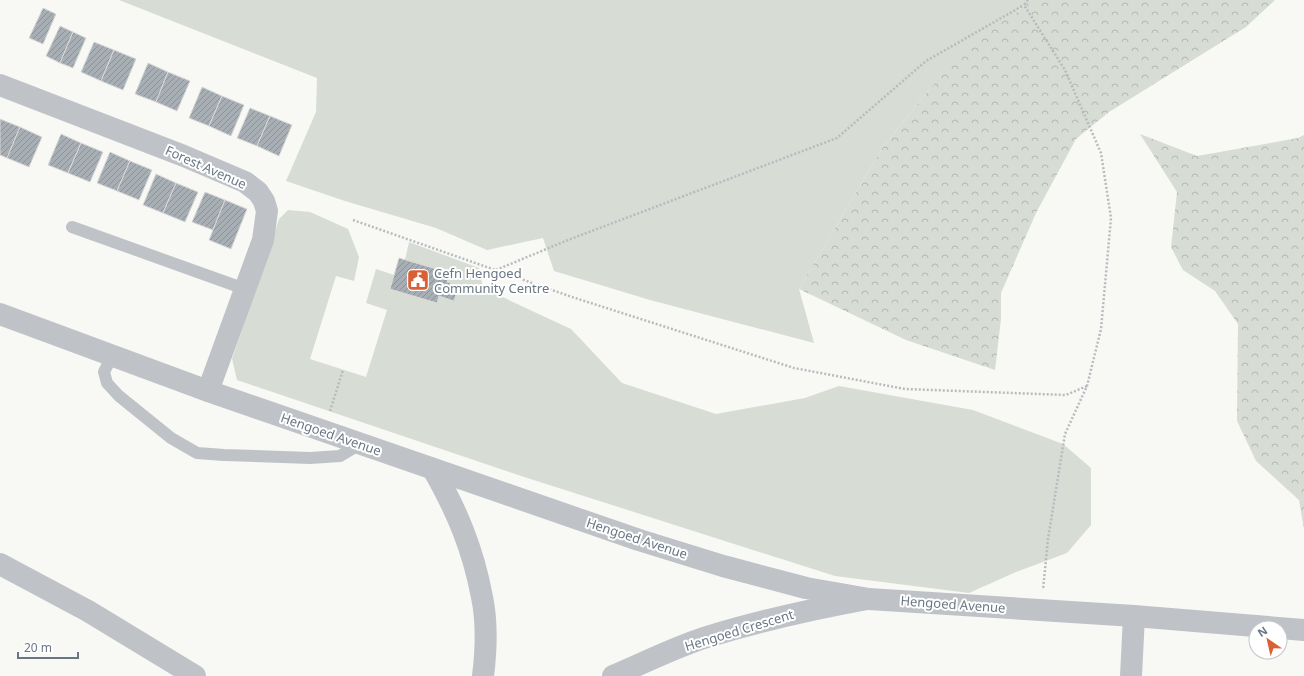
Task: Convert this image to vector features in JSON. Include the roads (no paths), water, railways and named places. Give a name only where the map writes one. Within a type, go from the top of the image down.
[{"type":"street","name":"Forest Avenue","points":[[0,85],[184,156],[245,182],[258,192],[264,201],[267,211],[263,240],[208,391]]},
{"type":"street","name":"Hengoed Avenue","points":[[0,314],[208,391],[639,540],[723,566],[806,588],[868,599],[1134,616],[1304,630]]},
{"type":"street","points":[[433,469],[450,500],[466,537],[483,598],[485,640],[483,676]]},
{"type":"street","points":[[0,564],[88,611],[195,676]]},
{"type":"street","name":"Hengoed Crescent","points":[[613,676],[705,638],[775,618],[868,599]]},
{"type":"street","points":[[1131,676],[1134,616]]},
{"type":"lane","points":[[72,227],[245,289]]},
{"type":"lane","points":[[112,356],[104,372],[107,383],[119,396],[171,438],[197,453],[310,458],[340,456],[360,444]]},
{"type":"place","name":"Cefn Hengoed Community Centre","points":[[418,280]]}]
